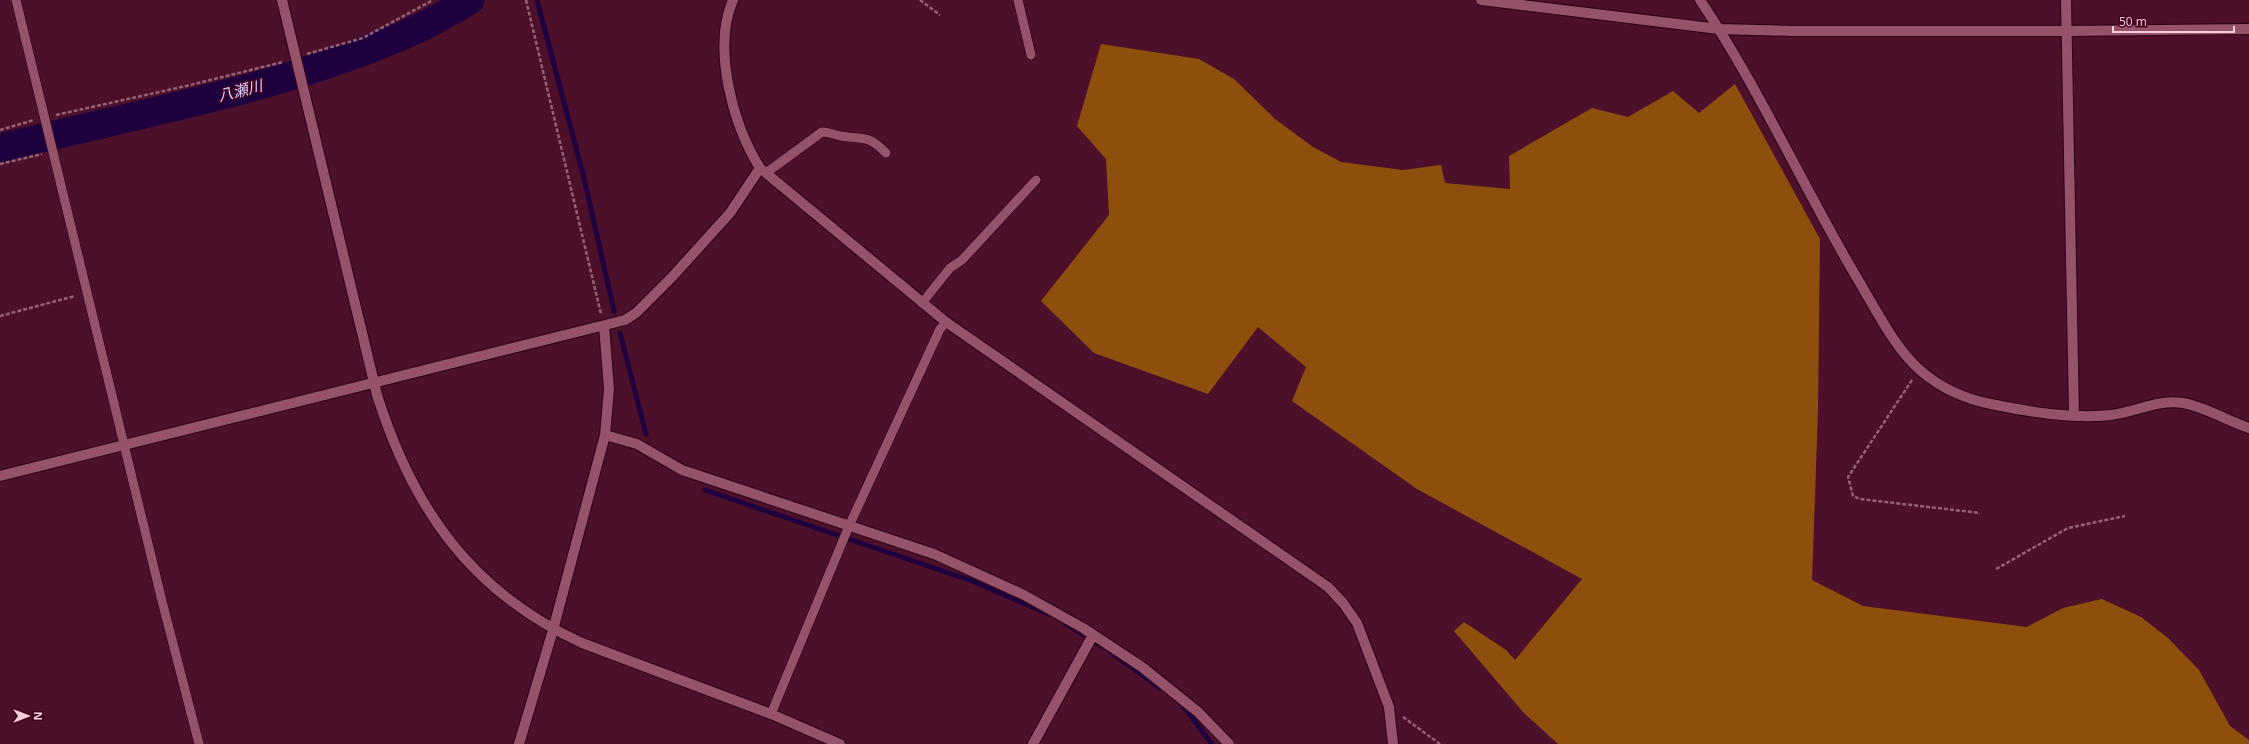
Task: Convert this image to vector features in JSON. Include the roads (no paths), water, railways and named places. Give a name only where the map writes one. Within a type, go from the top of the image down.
[{"type":"street","points":[[282,0],[374,382],[385,419],[399,457],[425,507],[442,532],[489,583],[511,601],[553,630],[594,648],[771,714],[840,744]]},
{"type":"street","points":[[733,0],[726,21],[724,37],[730,90],[749,146],[763,170],[946,322],[1328,587],[1357,623],[1389,707],[1393,744]]},
{"type":"street","points":[[1480,0],[1719,29],[1794,31],[2249,29]]},
{"type":"street","points":[[1700,0],[1719,29],[1842,253],[1882,319],[1902,349],[1920,370],[1949,390],[1965,398],[1992,404],[2074,416],[2112,415],[2169,402],[2198,407],[2249,428]]},
{"type":"street","points":[[2066,0],[2074,416]]},
{"type":"street","points":[[0,476],[625,320],[636,313],[672,277],[730,213],[763,170]]},
{"type":"street","points":[[519,744],[553,630],[605,435],[609,389],[604,326]]},
{"type":"street","points":[[605,435],[636,444],[682,470],[934,554],[1024,595],[1093,635],[1142,667],[1198,712],[1229,744]]},
{"type":"street","points":[[1033,744],[1093,635]]},
{"type":"lane","points":[[16,0],[54,151],[124,446],[199,744]]},
{"type":"lane","points":[[1018,0],[1031,54]]},
{"type":"lane","points":[[763,170],[822,132],[829,132],[839,136],[866,138],[875,142],[886,153]]},
{"type":"lane","points":[[922,303],[950,268],[962,260],[1036,180]]},
{"type":"lane","points":[[771,714],[849,526],[940,329],[946,322]]},
{"type":"waterway","name":"八瀬川","points":[[0,148],[212,98],[316,68],[367,50],[417,29],[470,0]]},
{"type":"waterway","points":[[537,0],[584,178],[614,311]]},
{"type":"waterway","points":[[620,333],[646,434]]},
{"type":"waterway","points":[[705,490],[975,582],[1051,615]]},
{"type":"waterway","points":[[1066,624],[1103,647]]},
{"type":"waterway","points":[[1112,653],[1160,688]]},
{"type":"waterway","points":[[1180,702],[1212,744]]}]
